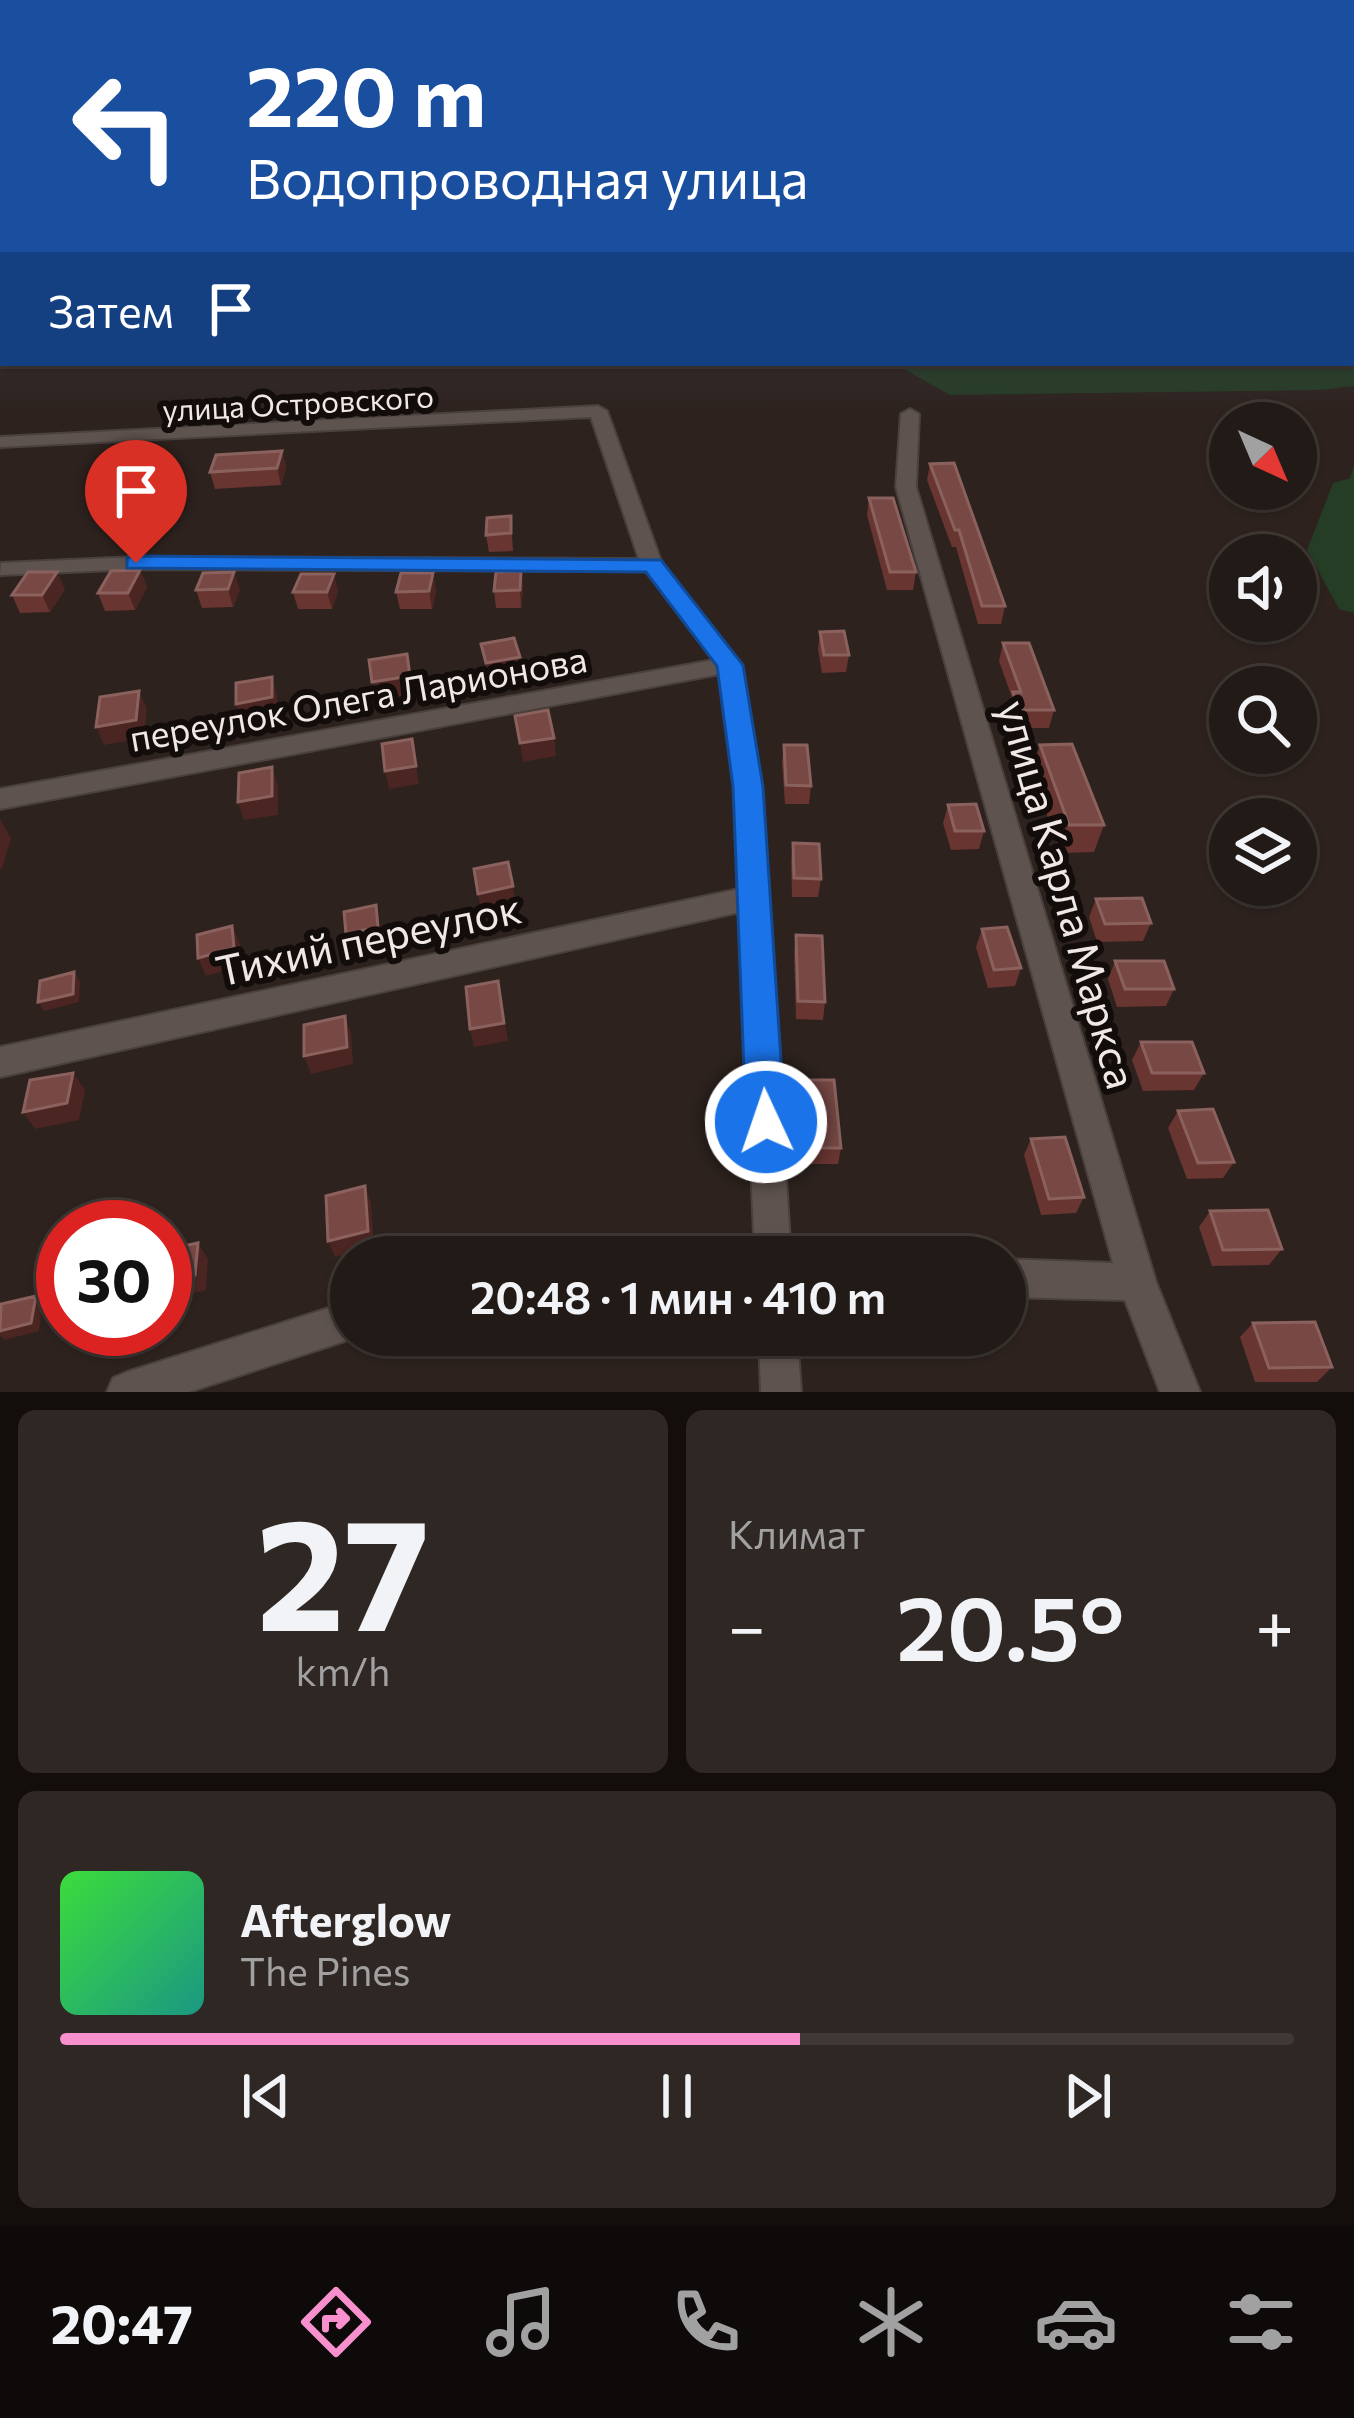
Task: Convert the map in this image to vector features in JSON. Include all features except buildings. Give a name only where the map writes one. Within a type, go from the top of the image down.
[{"type":"street","name":"улица Островского","points":[[0,442],[598,411],[652,565]]},
{"type":"street","name":"улица Карла Маркса","points":[[910,414],[906,487],[1137,1282],[1180,1392]]},
{"type":"street","points":[[1,569],[136,563],[652,565],[730,665],[748,787],[771,1236]]},
{"type":"street","name":"переулок Олега Ларионова","points":[[0,799],[730,665]]},
{"type":"street","name":"Тихий переулок","points":[[0,1062],[754,897]]},
{"type":"street","points":[[1026,1279],[1137,1282]]},
{"type":"street","points":[[127,1392],[330,1328]]},
{"type":"street","points":[[779,1356],[782,1392]]},
{"type":"green space","points":[[898,366],[1354,366],[1354,386],[1320,390],[950,395]]},
{"type":"green space","points":[[1354,466],[1354,613],[1339,609],[1317,568],[1317,534],[1313,534],[1333,483],[1350,478]]},
{"type":"route","points":[[136,563],[652,565],[730,665],[748,787],[766,1122]]}]
